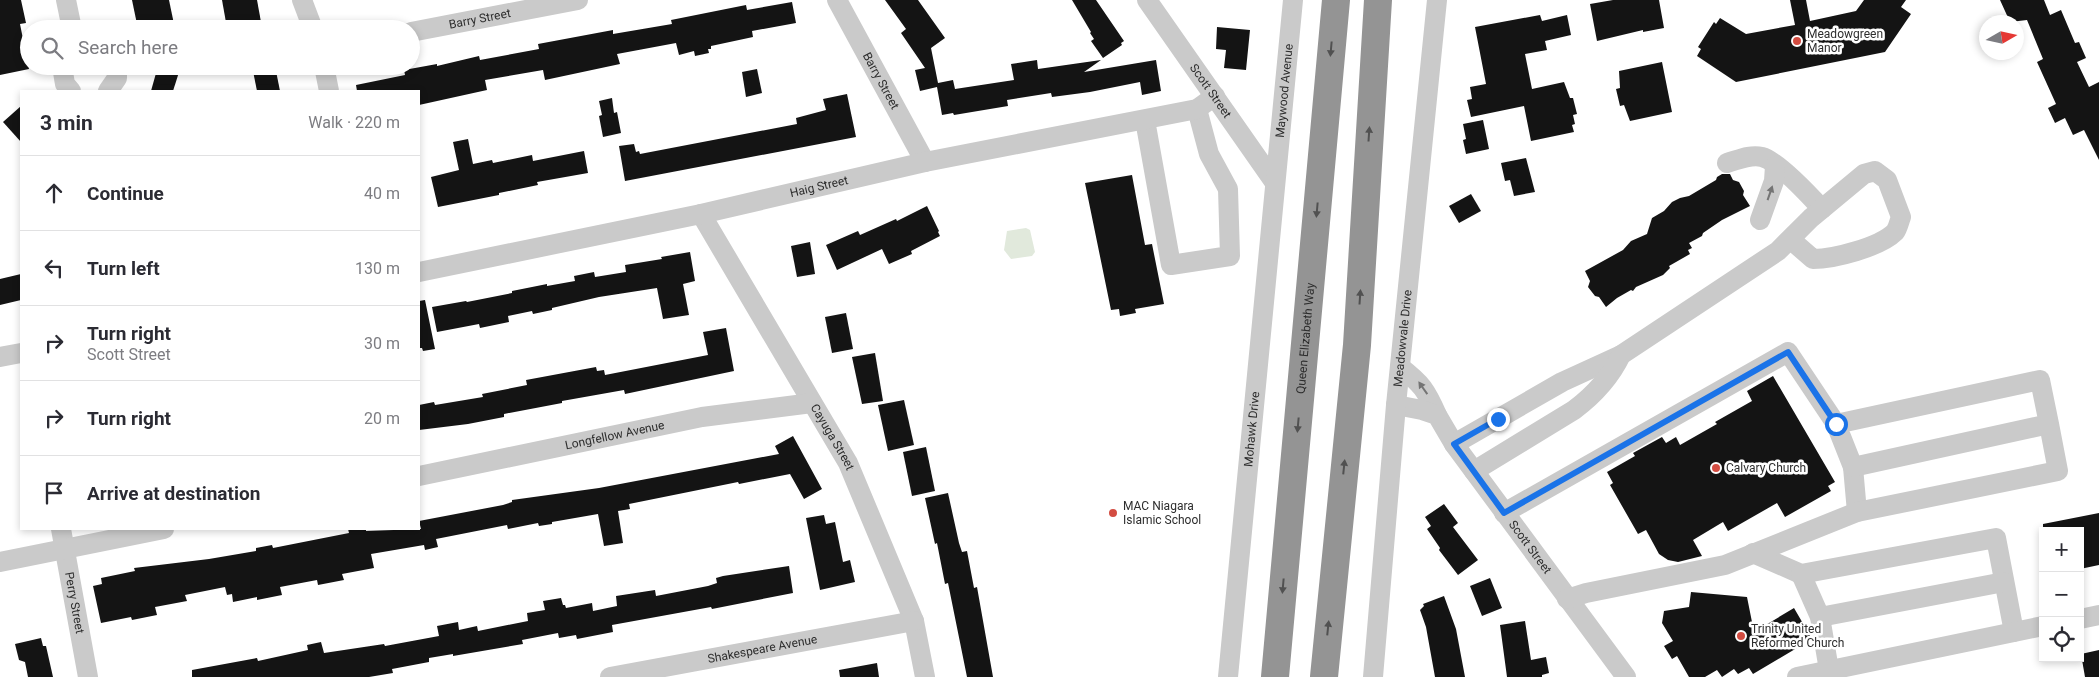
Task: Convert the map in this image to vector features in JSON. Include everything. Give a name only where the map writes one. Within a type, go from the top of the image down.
[{"type":"highway","name":"Queen Elizabeth Way","points":[[1275,677],[1336,0]]},
{"type":"highway","points":[[1324,677],[1356,345],[1378,0]]},
{"type":"street","points":[[66,0],[70,20]]},
{"type":"street","points":[[302,0],[310,20]]},
{"type":"street","name":"Barry Street","points":[[420,30],[578,0]]},
{"type":"street","name":"Barry Street","points":[[837,0],[925,162]]},
{"type":"street","name":"Scott Street","points":[[1147,0],[1275,183]]},
{"type":"street","name":"Maywood Avenue","points":[[1275,183],[1293,0]]},
{"type":"street","name":"Meadowvale Drive","points":[[1373,677],[1396,405],[1437,0]]},
{"type":"street","points":[[64,75],[65,84],[70,90]]},
{"type":"street","points":[[109,90],[117,75]]},
{"type":"street","points":[[326,75],[329,90]]},
{"type":"street","name":"Haig Street","points":[[420,272],[701,214],[925,162],[1197,109],[1215,96]]},
{"type":"street","points":[[1145,120],[1171,265],[1230,256],[1228,189],[1209,154],[1197,109]]},
{"type":"street","points":[[1727,163],[1748,156],[1763,157],[1797,182],[1822,209]]},
{"type":"street","points":[[1760,220],[1774,181],[1775,166]]},
{"type":"street","points":[[1454,444],[1562,382],[1621,355],[1778,251],[1790,239],[1822,209],[1864,174],[1875,171],[1887,180],[1901,217],[1896,231],[1882,240],[1830,259],[1813,260],[1790,239]]},
{"type":"street","name":"Mohawk Drive","points":[[1228,677],[1275,183]]},
{"type":"street","name":"Cayuga Street","points":[[701,214],[848,463],[914,621],[925,677]]},
{"type":"street","points":[[1504,513],[1788,352],[1836,424],[1853,467],[1857,512]]},
{"type":"street","points":[[0,357],[20,353]]},
{"type":"street","points":[[1474,471],[1574,410],[1588,399],[1613,372],[1621,355]]},
{"type":"street","name":"Scott Street","points":[[1400,367],[1417,380],[1424,389],[1454,444],[1626,677]]},
{"type":"street","points":[[1567,599],[1586,593],[1725,565],[1857,512],[2058,471],[2040,380],[1836,424]]},
{"type":"street","name":"Longfellow Avenue","points":[[420,476],[702,417],[812,403]]},
{"type":"street","points":[[1396,405],[1437,415]]},
{"type":"street","points":[[1853,467],[2049,424]]},
{"type":"street","name":"Perry Street","points":[[61,530],[88,677]]},
{"type":"street","points":[[0,562],[159,530]]},
{"type":"street","points":[[1753,553],[1801,574],[1996,538],[2014,632]]},
{"type":"street","points":[[1801,574],[1820,617],[1829,670]]},
{"type":"street","points":[[1820,617],[2004,582]]},
{"type":"street","points":[[2084,618],[2099,615]]},
{"type":"street","name":"Shakespeare Avenue","points":[[610,677],[914,621]]},
{"type":"street","points":[[1797,677],[2039,627]]},
{"type":"shaded area","points":[[1026,228],[1030,230],[1035,252],[1032,256],[1011,259],[1004,250],[1007,231]]},
{"type":"building","points":[[0,0],[21,0],[25,20],[20,20],[20,71],[0,75]]},
{"type":"building","points":[[132,0],[169,0],[173,20],[136,20]]},
{"type":"building","points":[[222,0],[257,0],[261,20],[226,20]]},
{"type":"building","points":[[885,0],[918,0],[945,38],[931,48],[938,83],[953,80],[955,89],[1014,80],[1011,64],[1037,60],[1038,69],[1101,60],[1084,72],[1156,60],[1161,91],[1142,95],[1140,82],[1090,92],[1052,97],[1051,93],[1007,100],[1008,106],[954,115],[953,113],[942,115],[937,87],[920,91],[915,70],[925,68],[901,33],[906,29]]},
{"type":"building","points":[[1072,0],[1096,0],[1124,41],[1121,43],[1122,45],[1103,58],[1091,41],[1094,39],[1091,32]]},
{"type":"building","points":[[1613,0],[1659,0],[1664,28],[1643,32],[1643,30],[1597,41],[1590,4]]},
{"type":"building","name":"Meadowgreen Manor","points":[[1790,0],[1806,0],[1810,21],[1856,11],[1864,0],[1906,0],[1901,7],[1911,14],[1885,52],[1736,82],[1697,56],[1701,49],[1698,47],[1714,22],[1716,24],[1720,18],[1746,34],[1795,25]]},
{"type":"building","points":[[2000,0],[2044,0],[2050,15],[2061,10],[2075,43],[2079,42],[2086,58],[2077,62],[2089,87],[2099,82],[2099,160],[2084,130],[2073,135],[2065,118],[2055,123],[2048,108],[2056,104],[2037,62],[2043,59],[2027,20],[2024,20],[2024,15],[2007,15]]},
{"type":"building","points":[[792,2],[796,23],[752,31],[753,37],[711,46],[711,49],[708,49],[709,53],[695,56],[694,51],[679,55],[676,43],[617,54],[620,64],[545,80],[543,70],[485,80],[487,90],[420,105],[420,90],[357,90],[356,85],[405,75],[420,75],[420,67],[437,64],[437,66],[479,56],[480,60],[539,49],[538,44],[613,30],[613,34],[672,24],[671,20],[746,5],[747,10]]},
{"type":"building","points":[[1540,15],[1542,21],[1567,15],[1571,35],[1545,41],[1547,50],[1525,54],[1532,89],[1564,82],[1570,98],[1573,98],[1577,114],[1573,115],[1575,124],[1572,125],[1574,132],[1531,141],[1524,106],[1471,117],[1467,100],[1472,99],[1470,87],[1486,84],[1475,27]]},
{"type":"building","points":[[1217,27],[1250,30],[1246,70],[1224,68],[1226,50],[1216,49]]},
{"type":"building","points":[[1662,62],[1672,112],[1630,121],[1624,105],[1620,106],[1616,89],[1620,88],[1619,71]]},
{"type":"building","points":[[757,69],[762,93],[746,97],[742,72]]},
{"type":"building","points":[[155,75],[178,75],[173,90],[151,90]]},
{"type":"building","points":[[254,75],[277,75],[280,90],[257,90]]},
{"type":"building","points":[[847,94],[856,137],[625,181],[619,146],[634,144],[636,152],[639,151],[640,154],[797,124],[796,118],[826,110],[823,99]]},
{"type":"building","points":[[612,98],[614,113],[617,112],[621,133],[603,137],[599,116],[602,115],[599,101]]},
{"type":"building","points":[[20,107],[20,141],[3,122]]},
{"type":"building","points":[[1483,120],[1489,149],[1466,154],[1463,140],[1466,139],[1463,124]]},
{"type":"building","points":[[468,139],[473,164],[492,160],[493,163],[532,155],[533,161],[584,151],[588,173],[537,182],[538,185],[499,193],[499,195],[438,207],[431,177],[459,170],[453,142]]},
{"type":"building","points":[[1526,158],[1535,192],[1514,196],[1510,180],[1505,181],[1501,163]]},
{"type":"building","points":[[1722,174],[1730,174],[1733,180],[1739,182],[1744,191],[1743,195],[1750,206],[1722,220],[1703,233],[1702,236],[1689,243],[1692,248],[1688,250],[1690,254],[1669,266],[1670,268],[1663,275],[1636,287],[1633,291],[1631,290],[1617,298],[1606,307],[1588,287],[1590,281],[1585,271],[1623,250],[1631,241],[1647,234],[1652,218],[1664,211],[1672,202],[1689,196],[1716,180]]},
{"type":"building","points":[[1132,175],[1145,245],[1152,244],[1164,304],[1135,309],[1136,313],[1120,316],[1119,309],[1111,310],[1085,183]]},
{"type":"building","points":[[1471,194],[1481,211],[1459,223],[1449,206]]},
{"type":"building","points":[[927,206],[940,236],[911,251],[912,254],[889,264],[882,249],[837,270],[826,245],[858,231],[860,235],[896,219],[897,221]]},
{"type":"building","points":[[810,242],[815,274],[797,277],[791,246]]},
{"type":"building","points":[[690,252],[695,281],[683,284],[689,315],[663,319],[657,288],[599,297],[533,314],[532,311],[508,316],[509,322],[480,328],[479,324],[437,332],[432,307],[512,293],[512,291],[547,284],[547,286],[575,281],[574,276],[594,272],[595,277],[626,272],[625,265]]},
{"type":"building","points":[[20,274],[20,300],[0,305],[0,279]]},
{"type":"building","points":[[425,300],[435,349],[423,351],[420,348],[420,301]]},
{"type":"building","points":[[846,313],[853,349],[832,353],[825,317]]},
{"type":"building","points":[[726,328],[734,371],[625,394],[624,390],[562,401],[562,403],[504,414],[504,417],[468,424],[420,430],[420,405],[434,402],[435,405],[483,397],[482,394],[527,385],[526,380],[596,367],[597,371],[604,370],[605,375],[708,355],[703,332]]},
{"type":"building","points":[[875,353],[883,401],[862,404],[852,357]]},
{"type":"building","name":"Calvary Church","points":[[1773,376],[1835,482],[1828,486],[1831,491],[1785,517],[1777,503],[1728,531],[1723,522],[1693,540],[1702,556],[1678,562],[1668,560],[1659,554],[1646,530],[1638,534],[1610,485],[1613,483],[1607,472],[1635,456],[1633,453],[1662,437],[1666,443],[1676,437],[1680,445],[1717,424],[1715,422],[1752,401],[1747,391]]},
{"type":"building","points":[[904,400],[914,445],[888,451],[878,405]]},
{"type":"building","points":[[793,436],[822,489],[804,499],[790,474],[739,484],[738,482],[629,504],[630,509],[618,511],[623,543],[604,546],[598,514],[539,526],[538,523],[508,529],[507,525],[436,539],[438,547],[425,550],[424,545],[371,554],[374,568],[342,574],[344,580],[318,585],[317,580],[280,587],[282,595],[257,600],[257,597],[233,602],[232,594],[227,595],[225,587],[185,595],[187,601],[155,607],[157,615],[132,620],[131,617],[101,623],[93,586],[102,584],[101,578],[135,571],[134,568],[209,559],[256,551],[256,548],[272,545],[273,548],[349,533],[348,530],[420,530],[420,521],[503,505],[512,502],[512,500],[599,488],[779,454],[775,446]]},
{"type":"building","points":[[926,447],[935,491],[912,496],[903,452]]},
{"type":"building","points":[[948,493],[959,543],[962,552],[967,551],[974,588],[977,587],[993,677],[967,677],[948,583],[945,584],[925,498]]},
{"type":"building","points":[[1444,504],[1458,523],[1453,527],[1478,560],[1458,575],[1439,550],[1440,548],[1427,529],[1431,526],[1425,517]]},
{"type":"building","points":[[2099,513],[2099,565],[2084,568],[2084,527],[2043,527],[2043,524]]},
{"type":"building","points":[[824,515],[826,524],[835,522],[843,562],[850,560],[855,582],[820,590],[806,518]]},
{"type":"building","points":[[789,566],[793,593],[712,609],[711,607],[612,625],[613,632],[577,639],[576,635],[559,638],[558,633],[522,640],[523,644],[453,656],[453,654],[429,658],[429,662],[392,669],[393,673],[369,677],[192,677],[192,670],[257,658],[258,661],[308,650],[307,645],[321,642],[324,653],[384,644],[385,646],[439,636],[437,626],[458,622],[459,630],[477,626],[478,631],[528,621],[527,613],[545,610],[543,601],[561,598],[566,608],[592,603],[593,611],[617,606],[616,596],[655,590],[656,596],[708,586],[717,583],[716,578],[723,576]]},
{"type":"building","points":[[1490,578],[1502,608],[1482,616],[1470,586]]},
{"type":"building","name":"Trinity United Reformed Church","points":[[1691,592],[1747,597],[1754,632],[1794,608],[1812,639],[1753,674],[1749,668],[1738,674],[1734,669],[1722,677],[1717,670],[1705,677],[1689,677],[1677,656],[1672,659],[1664,646],[1673,641],[1662,623],[1664,611],[1689,607]]},
{"type":"building","points":[[1444,596],[1456,629],[1465,677],[1435,677],[1426,627],[1420,610],[1424,606],[1423,604]]},
{"type":"building","points":[[1525,621],[1531,660],[1546,657],[1549,673],[1542,675],[1542,677],[1507,677],[1500,625]]},
{"type":"building","points":[[41,638],[43,646],[46,646],[53,677],[28,677],[25,662],[19,660],[15,644]]},
{"type":"building","points":[[2099,650],[2099,677],[2085,677],[2082,662],[2084,662],[2084,653]]},
{"type":"building","points":[[877,663],[879,677],[840,677],[839,670]]},
{"type":"place","name":"Meadowgreen Manor","points":[[1797,41]]},
{"type":"place","name":"Calvary Church","points":[[1716,468]]},
{"type":"place","name":"MAC Niagara Islamic School","points":[[1113,513]]},
{"type":"place","name":"Trinity United Reformed Church","points":[[1741,636]]},
{"type":"route","points":[[1498,419],[1454,444],[1504,513],[1788,352],[1836,424]]}]
